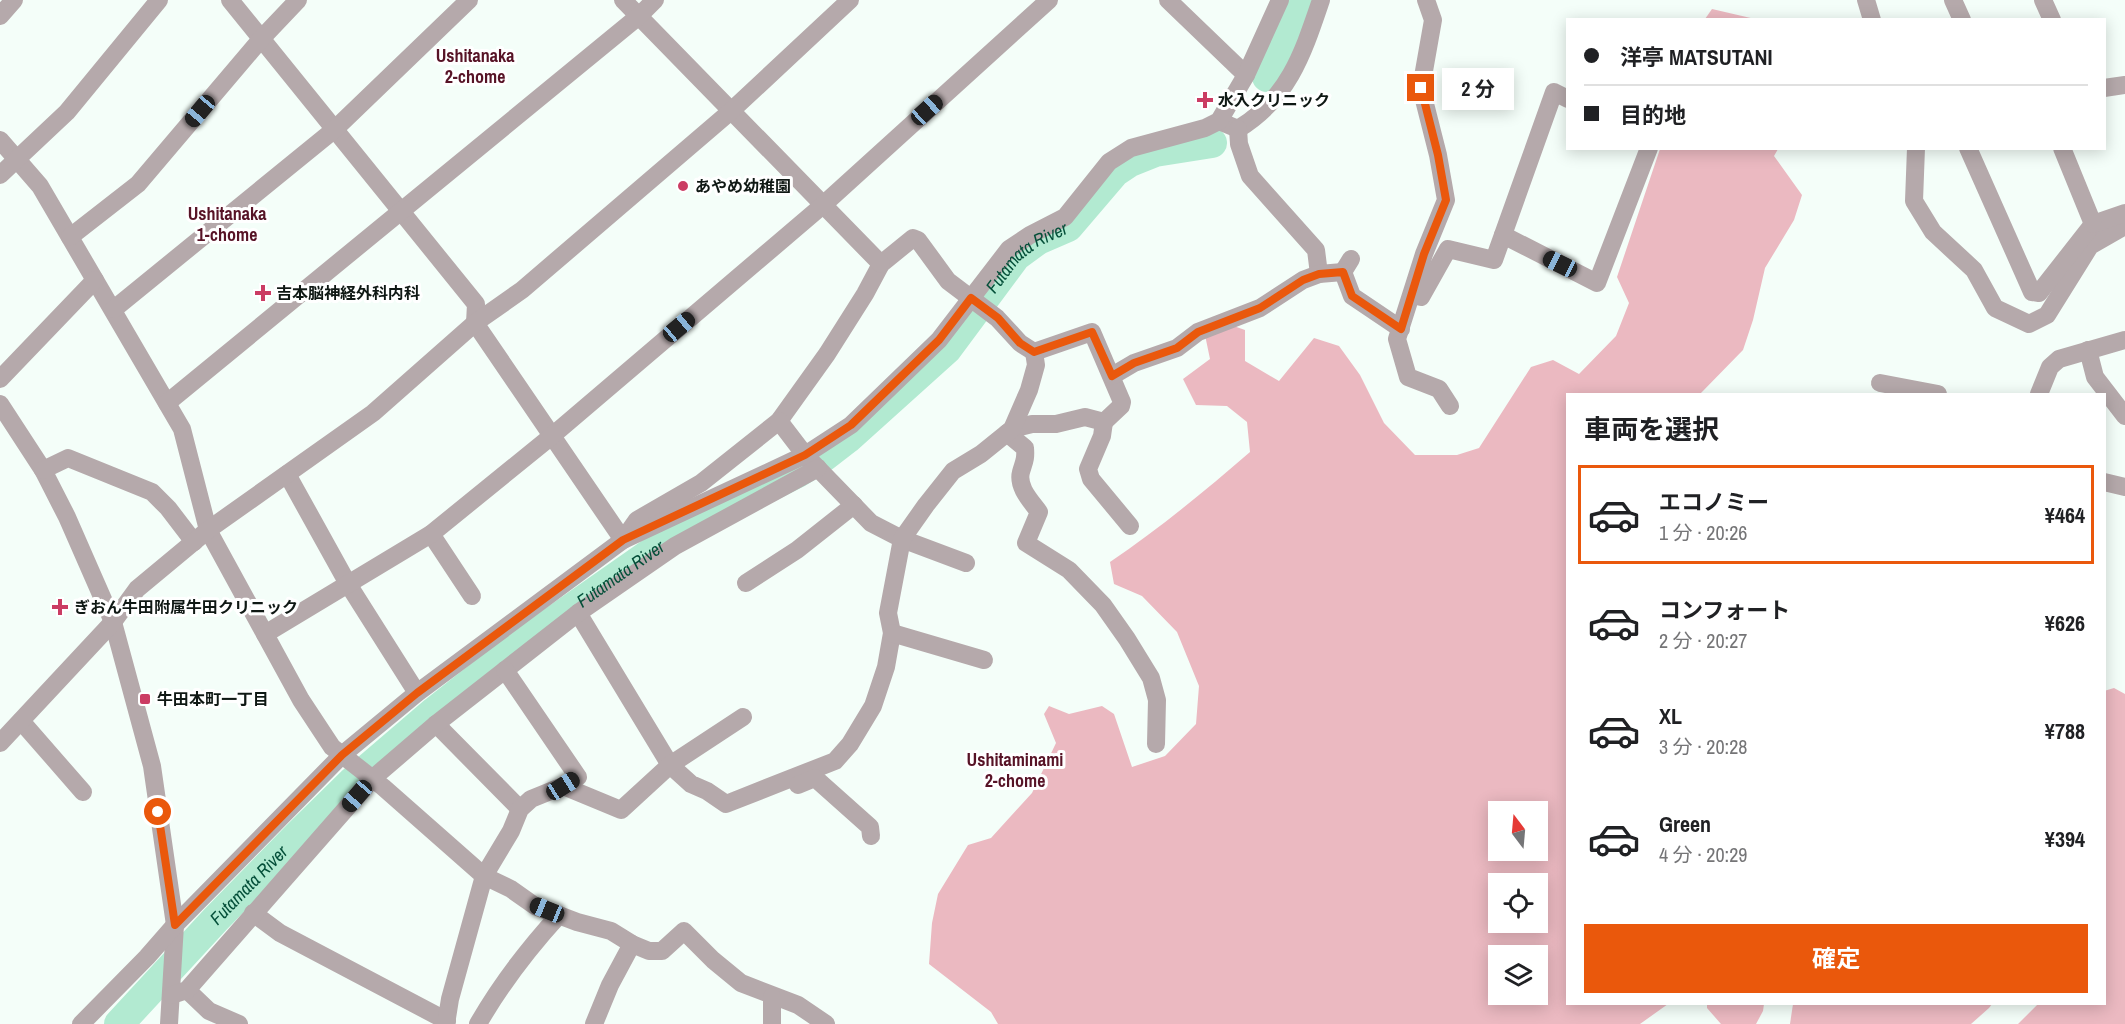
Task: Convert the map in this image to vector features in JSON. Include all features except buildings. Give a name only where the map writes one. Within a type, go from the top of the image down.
[{"type":"street","points":[[0,16],[14,0]]},
{"type":"street","points":[[0,175],[67,112],[159,0]]},
{"type":"street","points":[[230,0],[477,304],[475,323],[623,540]]},
{"type":"street","points":[[70,237],[138,184],[261,39],[298,0]]},
{"type":"street","points":[[114,309],[334,129],[469,0]]},
{"type":"street","points":[[623,0],[881,264]]},
{"type":"street","points":[[167,404],[402,213],[656,0]]},
{"type":"street","points":[[0,743],[113,622],[137,589],[201,536],[373,413],[475,323],[522,290],[732,111],[850,0]]},
{"type":"street","points":[[265,634],[431,534],[553,435],[823,205],[1048,0]]},
{"type":"street","points":[[1168,0],[1246,75]]},
{"type":"street","points":[[81,1024],[345,758],[417,693],[623,540],[805,455],[851,425],[939,340],[1009,249],[1065,217],[1109,162],[1131,148],[1204,128],[1219,121],[1246,75],[1280,0]]},
{"type":"street","points":[[1238,129],[1279,95],[1303,54],[1321,0]]},
{"type":"street","points":[[1426,0],[1433,20],[1421,88],[1438,155],[1446,200],[1424,254],[1397,339],[1408,378],[1439,389],[1450,406]]},
{"type":"street","points":[[1866,0],[1871,18]]},
{"type":"street","points":[[1953,0],[1961,18]]},
{"type":"street","points":[[2043,0],[2051,18]]},
{"type":"street","points":[[2106,88],[2125,85]]},
{"type":"street","points":[[1412,294],[1421,297],[1448,249],[1494,260],[1554,92],[1566,98]]},
{"type":"street","points":[[1219,121],[1238,129]]},
{"type":"street","points":[[1238,129],[1239,144],[1250,176],[1316,250],[1319,274]]},
{"type":"street","points":[[0,140],[40,186],[114,309],[182,429],[201,536]]},
{"type":"street","points":[[1503,235],[1598,283],[1648,150]]},
{"type":"street","points":[[1916,150],[1914,201],[1933,232],[1974,270],[1995,308],[2029,324],[2047,315],[2090,246],[2125,226]]},
{"type":"street","points":[[1969,150],[2032,292],[2039,293],[2093,224],[2125,213]]},
{"type":"street","points":[[2063,150],[2093,224]]},
{"type":"street","points":[[623,540],[637,520],[701,483],[779,421],[826,354],[881,264],[913,238],[918,240],[948,281],[998,318],[1020,343],[1034,352],[1036,366],[1029,390],[1010,431]]},
{"type":"street","points":[[1112,376],[1134,363],[1177,348],[1198,332],[1260,308],[1303,280],[1347,266],[1352,296],[1401,329]]},
{"type":"street","points":[[0,379],[95,280]]},
{"type":"street","points":[[1034,352],[1092,332],[1122,402],[1121,406],[1104,422],[1102,436],[1088,469],[1091,479],[1130,526]]},
{"type":"street","points":[[2039,393],[2050,367],[2059,358],[2125,340]]},
{"type":"street","points":[[2088,350],[2095,377],[2125,416]]},
{"type":"street","points":[[1880,383],[1933,393]]},
{"type":"street","points":[[0,404],[43,470],[67,517],[113,622],[152,766],[175,929],[177,990],[169,1024]]},
{"type":"street","points":[[726,804],[835,761],[850,744],[873,706],[886,667],[892,633],[888,613],[902,539],[953,471],[981,454],[1010,431],[1032,424],[1056,424],[1085,417],[1104,422]]},
{"type":"street","points":[[779,421],[805,455],[871,523],[902,539],[966,563]]},
{"type":"street","points":[[1010,431],[1025,448],[1027,459],[1020,475],[1023,490],[1039,512],[1026,543],[1069,570],[1103,605],[1127,639],[1151,678],[1156,700],[1156,744]]},
{"type":"street","points":[[43,470],[68,458],[152,492],[201,536],[265,634],[301,700],[332,747],[484,876],[511,889],[535,906],[611,931],[649,951],[662,951],[684,931],[712,960],[741,983],[772,997],[798,1005],[826,1024]]},
{"type":"street","points":[[177,990],[253,913],[368,777],[578,614],[675,546],[818,468]]},
{"type":"street","points":[[287,474],[348,584],[417,693]]},
{"type":"street","points":[[2106,482],[2125,487]]},
{"type":"street","points":[[711,498],[723,519]]},
{"type":"street","points":[[746,584],[797,550],[854,505]]},
{"type":"street","points":[[431,534],[472,596]]},
{"type":"street","points":[[578,614],[670,765],[691,784],[707,791],[737,812],[815,778],[870,827],[871,836]]},
{"type":"street","points":[[892,633],[984,660]]},
{"type":"street","points":[[253,913],[280,933],[446,1022],[450,999],[484,876],[511,831],[520,809],[531,799],[578,777],[505,670]]},
{"type":"street","points":[[563,786],[621,810],[670,765],[743,717]]},
{"type":"street","points":[[21,721],[83,792]]},
{"type":"street","points":[[436,724],[520,809]]},
{"type":"street","points":[[478,1024],[499,988],[559,915]]},
{"type":"street","points":[[600,1022],[610,985],[632,944]]},
{"type":"street","points":[[177,990],[220,1020],[238,1024]]},
{"type":"street","points":[[772,997],[772,1024]]},
{"type":"shaded area","points":[[1712,9],[1751,18],[1706,18]]},
{"type":"shaded area","points":[[1660,150],[1777,150],[1774,156],[1802,195],[1794,220],[1765,268],[1753,320],[1743,350],[1701,393],[1566,393],[1566,1005],[1667,1005],[1640,1024],[998,1024],[991,1012],[929,964],[932,923],[938,894],[968,845],[991,838],[1032,793],[1056,743],[1044,714],[1049,706],[1069,714],[1102,706],[1114,714],[1132,767],[1165,756],[1196,724],[1199,686],[1177,632],[1142,596],[1114,584],[1110,562],[1182,509],[1250,452],[1247,422],[1227,406],[1196,405],[1183,379],[1210,359],[1205,335],[1228,324],[1245,330],[1245,361],[1279,381],[1314,338],[1339,346],[1360,375],[1384,423],[1415,455],[1457,455],[1479,448],[1531,367],[1553,360],[1579,374],[1616,336],[1629,303],[1617,277]]},
{"type":"shaded area","points":[[2114,688],[2125,694],[2125,1024],[2018,1024],[2037,1005],[2106,1005],[2106,690]]},
{"type":"shaded area","points":[[1707,1005],[1764,1005],[1756,1024],[1721,1024]]},
{"type":"shaded area","points":[[1793,1005],[1991,1005],[1971,1024],[1790,1024]]},
{"type":"waterway","points":[[1267,77],[1301,0]]},
{"type":"waterway","name":"Futamata River","points":[[119,1024],[215,920],[299,834],[352,782],[435,711],[515,648],[682,531],[799,472],[847,439],[947,349],[1016,256],[1038,240],[1068,227],[1115,172],[1130,162],[1155,152],[1212,143]]},
{"type":"place","name":"水入クリニック","points":[[1205,100]]},
{"type":"place","name":"あやめ幼稚園","points":[[683,186]]},
{"type":"place","name":"吉本脳神経外科内科","points":[[263,293]]},
{"type":"place","name":"ぎおん牛田附属牛田クリニック","points":[[60,607]]},
{"type":"place","name":"牛田本町一丁目","points":[[145,699]]},
{"type":"district","name":"Ushitanaka 2-chome","points":[[475,66]]},
{"type":"district","name":"Ushitanaka 1-chome","points":[[227,224]]},
{"type":"district","name":"Ushitaminami 2-chome","points":[[1015,770]]},
{"type":"route","points":[[158,812],[175,925],[342,755],[417,693],[623,540],[805,455],[851,425],[939,340],[971,298],[998,318],[1020,343],[1034,352],[1092,332],[1112,376],[1134,363],[1185,344],[1198,332],[1260,308],[1303,280],[1319,274],[1343,272],[1352,296],[1401,329],[1424,254],[1446,200],[1438,155],[1421,88]]}]
